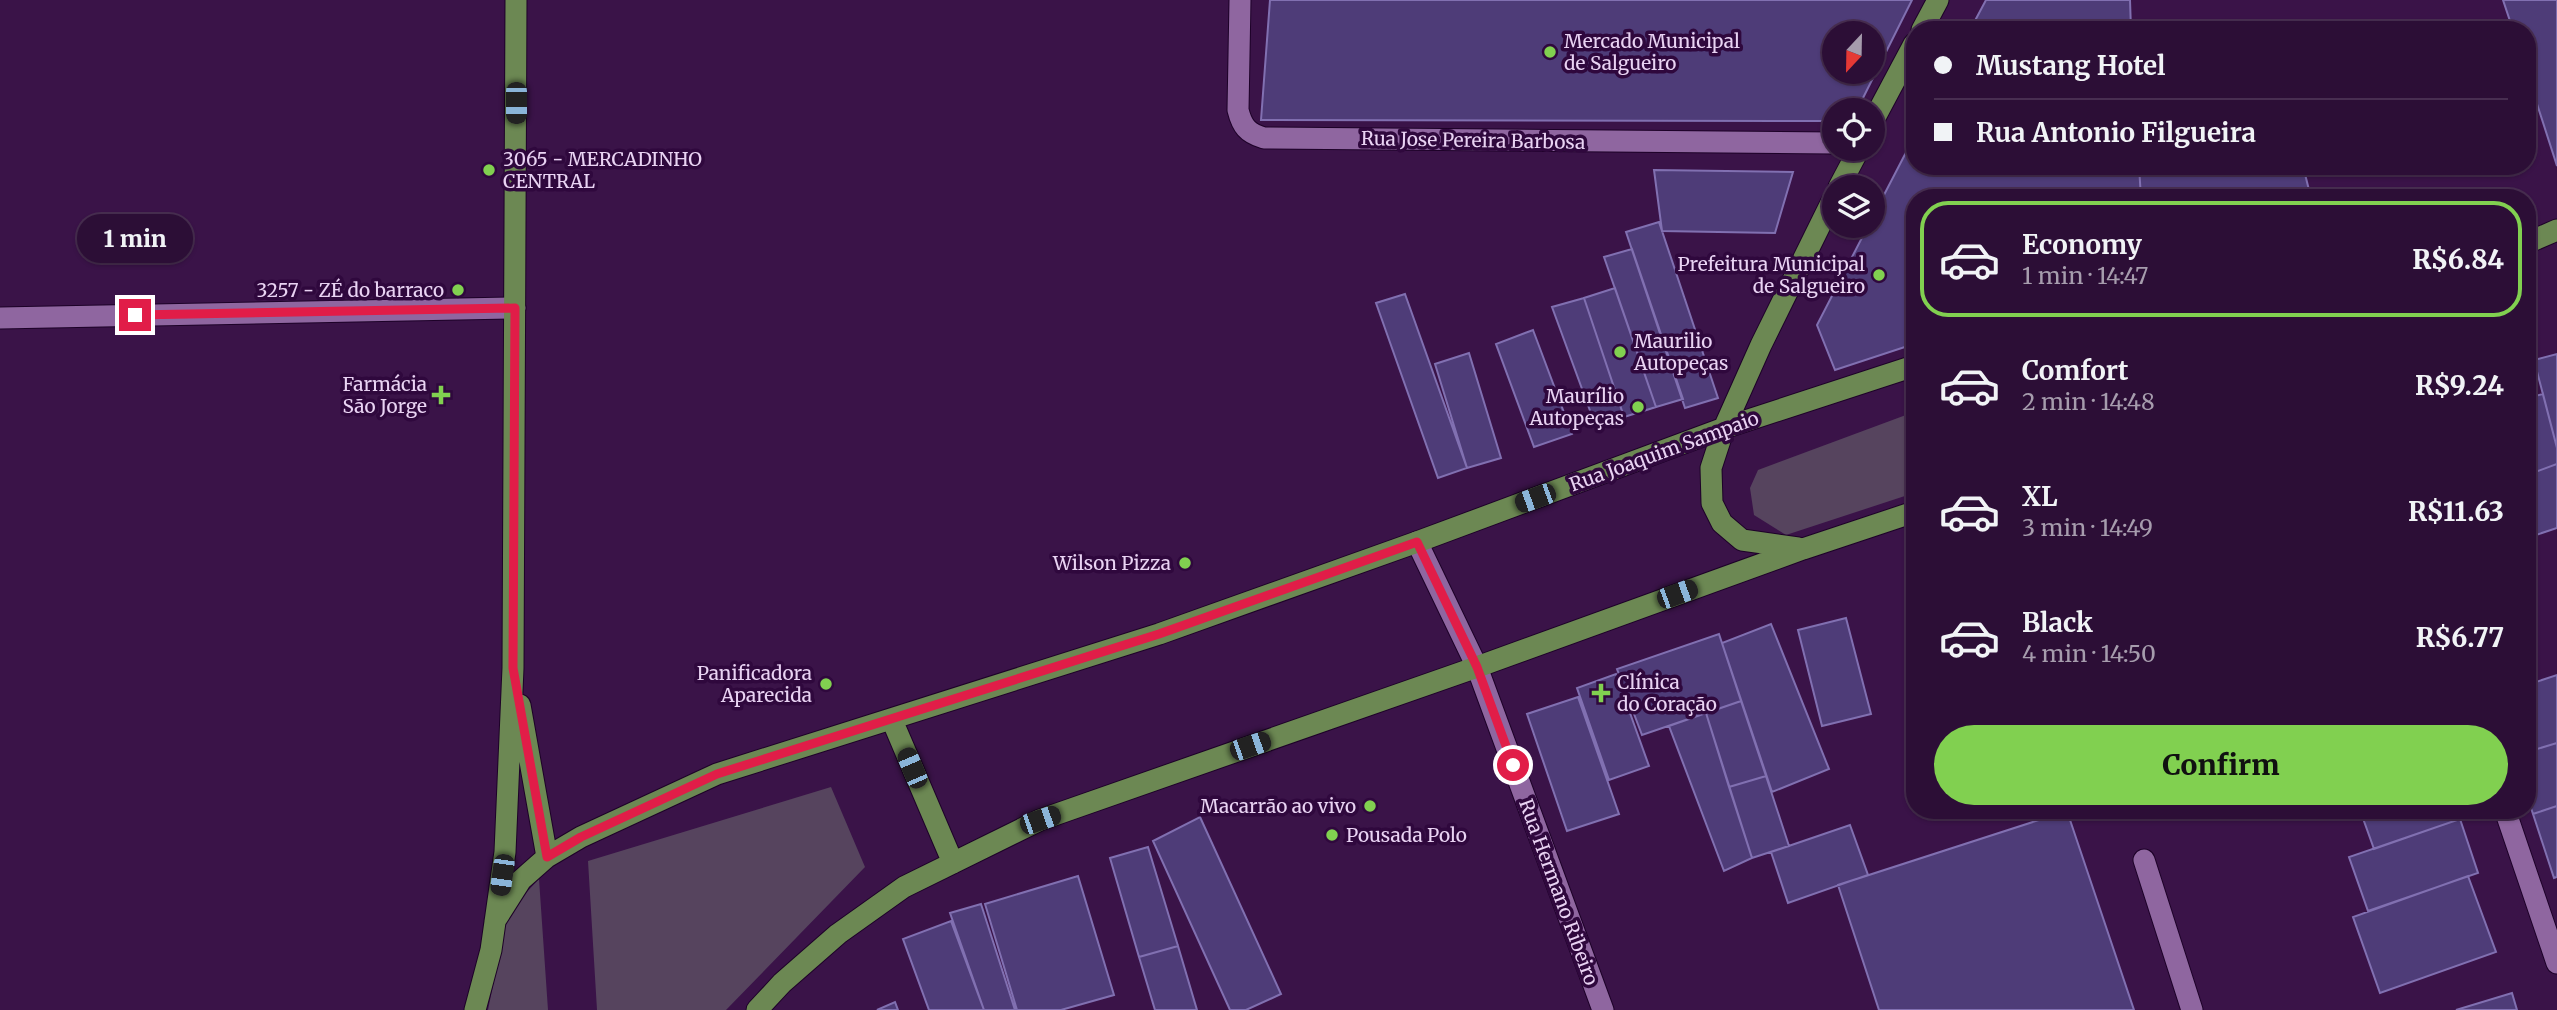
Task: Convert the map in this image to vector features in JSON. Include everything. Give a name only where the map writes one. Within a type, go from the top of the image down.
[{"type":"main road","points":[[475,1010],[491,950],[505,852],[513,668],[516,0]]},
{"type":"main road","points":[[1927,21],[1938,0]]},
{"type":"main road","points":[[1885,99],[1906,59]]},
{"type":"main road","points":[[1803,549],[1742,540],[1722,523],[1712,503],[1711,468],[1724,428],[1822,220]]},
{"type":"main road","points":[[2536,239],[2557,230]]},
{"type":"main road","name":"Rua Joaquim Sampaio","points":[[495,921],[521,880],[547,857],[581,837],[717,774],[1159,634],[1724,428],[1906,369]]},
{"type":"main road","points":[[757,1010],[782,983],[838,934],[904,887],[1040,820],[1906,515]]},
{"type":"main road","points":[[513,668],[547,857]]},
{"type":"main road","points":[[892,720],[953,863]]},
{"type":"street","name":"Rua Jose Pereira Barbosa","points":[[1240,0],[1238,110],[1241,123],[1250,133],[1264,138],[1822,143]]},
{"type":"street","points":[[0,318],[515,308]]},
{"type":"street","name":"Rua Hermano Ribeiro","points":[[1417,542],[1477,667],[1602,1010]]},
{"type":"street","points":[[2508,819],[2557,963]]},
{"type":"street","points":[[2144,860],[2192,1010]]},
{"type":"shaded area","points":[[1906,415],[1906,496],[1786,535],[1754,515],[1750,488],[1758,470]]},
{"type":"shaded area","points":[[831,787],[865,867],[726,1010],[597,1010],[588,861]]},
{"type":"shaded area","points":[[539,879],[548,1010],[488,1010],[508,912]]},
{"type":"building","name":"Mercado Municipal de Salgueiro","points":[[1270,0],[1912,0],[1885,54],[1885,21],[1822,21],[1822,84],[1870,84],[1863,98],[1822,98],[1822,121],[1261,120]]},
{"type":"building","points":[[1986,0],[2130,0],[2131,21],[1975,21]]},
{"type":"building","points":[[2503,0],[2557,0],[2557,166],[2536,101],[2536,21],[2510,21]]},
{"type":"building","name":"Prefeitura Municipal de Salgueiro","points":[[1906,152],[1906,175],[2140,175],[2140,189],[1906,189],[1906,347],[1835,370],[1817,325],[1862,238],[1885,238],[1885,193]]},
{"type":"building","points":[[1654,170],[1793,172],[1775,233],[1662,231]]},
{"type":"building","points":[[2140,175],[2305,175],[2309,189],[2140,189]]},
{"type":"building","points":[[1659,222],[1718,398],[1685,408],[1626,232]]},
{"type":"building","points":[[1632,249],[1683,399],[1656,407],[1604,257]]},
{"type":"building","name":"Maurilio Autopeças","points":[[1615,288],[1656,407],[1624,417],[1584,298]]},
{"type":"building","points":[[1405,294],[1467,468],[1438,478],[1376,303]]},
{"type":"building","points":[[1584,298],[1624,417],[1596,427],[1552,307]]},
{"type":"building","points":[[1533,330],[1572,434],[1534,447],[1496,344]]},
{"type":"building","points":[[1469,353],[1501,458],[1467,468],[1435,364]]},
{"type":"building","points":[[2557,354],[2557,448],[2536,368],[2536,359]]},
{"type":"building","points":[[2543,394],[2557,448],[2557,464],[2536,472],[2536,396]]},
{"type":"building","points":[[2557,464],[2557,528],[2536,535],[2536,472]]},
{"type":"building","points":[[1846,618],[1871,714],[1822,726],[1798,630]]},
{"type":"building","points":[[1771,624],[1829,769],[1772,792],[1722,643]]},
{"type":"building","points":[[1719,634],[1741,701],[1642,735],[1617,669]]},
{"type":"building","points":[[1616,674],[1649,766],[1609,780],[1577,688]]},
{"type":"building","points":[[2557,675],[2557,743],[2536,749],[2536,682]]},
{"type":"building","points":[[1578,697],[1619,814],[1567,831],[1527,714]]},
{"type":"building","points":[[1741,701],[1766,776],[1729,787],[1706,713]]},
{"type":"building","points":[[1706,713],[1752,858],[1724,871],[1669,726]]},
{"type":"building","points":[[2557,743],[2557,806],[2536,813],[2536,749]]},
{"type":"building","points":[[1766,776],[1789,846],[1752,858],[1729,787]]},
{"type":"building","points":[[2557,806],[2557,877],[2554,878],[2535,819],[2536,813]]},
{"type":"building","points":[[1200,817],[1281,994],[1246,1010],[1230,1010],[1153,841]]},
{"type":"building","points":[[2042,819],[2070,819],[2134,1010],[1879,1010],[1838,885]]},
{"type":"building","points":[[2363,819],[2460,819],[2374,849]]},
{"type":"building","points":[[2460,819],[2478,873],[2368,911],[2349,857]]},
{"type":"building","points":[[1850,825],[1868,875],[1788,903],[1771,852]]},
{"type":"building","points":[[1148,847],[1178,946],[1139,957],[1110,858]]},
{"type":"building","points":[[1078,876],[1114,995],[1061,1010],[1017,1010],[985,904]]},
{"type":"building","points":[[2468,876],[2496,952],[2380,993],[2353,917]]},
{"type":"building","points":[[981,904],[1015,1010],[984,1010],[950,913]]},
{"type":"building","points":[[951,921],[984,1010],[929,1010],[903,939]]},
{"type":"building","points":[[1178,946],[1197,1010],[1155,1010],[1139,957]]},
{"type":"building","points":[[2512,993],[2517,1010],[2456,1010]]},
{"type":"building","points":[[895,1002],[898,1010],[877,1010]]},
{"type":"place","name":"Mercado Municipal de Salgueiro","points":[[1550,52]]},
{"type":"place","name":"3065 - MERCADINHO CENTRAL","points":[[489,170]]},
{"type":"place","name":"Prefeitura Municipal de Salgueiro","points":[[1879,275]]},
{"type":"place","name":"3257 - ZÉ do barraco","points":[[458,290]]},
{"type":"place","name":"Maurilio Autopeças","points":[[1620,352]]},
{"type":"place","name":"Farmácia São Jorge","points":[[441,395]]},
{"type":"place","name":"Maurílio Autopeças","points":[[1638,407]]},
{"type":"place","name":"Wilson Pizza","points":[[1185,563]]},
{"type":"place","name":"Panificadora Aparecida","points":[[826,684]]},
{"type":"place","name":"Clínica do Coração","points":[[1601,693]]},
{"type":"place","name":"Macarrão ao vivo","points":[[1370,806]]},
{"type":"place","name":"Pousada Polo","points":[[1332,835]]},
{"type":"route","points":[[135,315],[515,308],[513,668],[547,857],[581,837],[717,774],[1159,634],[1417,542],[1477,667],[1513,765]]}]
